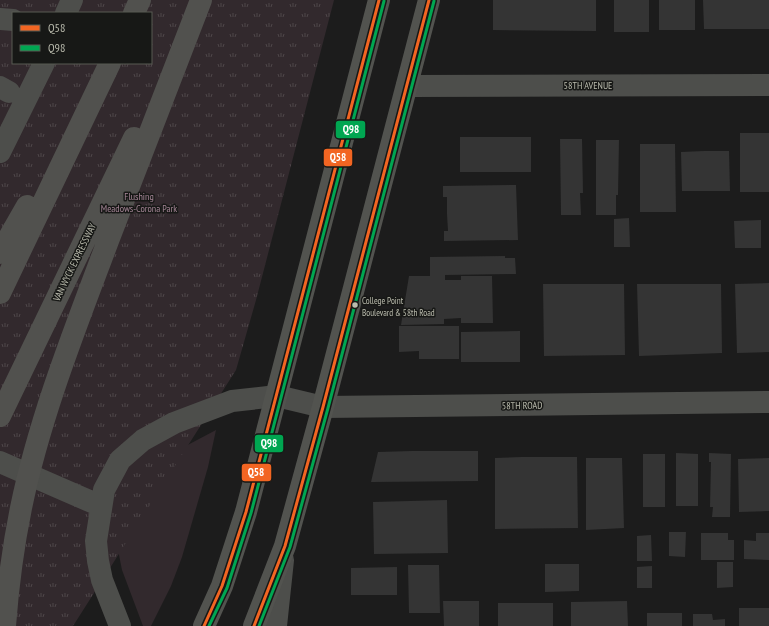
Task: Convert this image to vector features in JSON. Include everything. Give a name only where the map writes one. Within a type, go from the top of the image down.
[{"type":"highway","points":[[134,12],[140,0]]},
{"type":"highway","points":[[5,626],[9,584],[21,508],[30,470],[52,394],[77,324],[201,0]]},
{"type":"highway","name":"VAN WYCK EXPRESSWAY","points":[[0,416],[201,0]]},
{"type":"highway","points":[[0,253],[109,64]]},
{"type":"highway","points":[[0,293],[110,64]]},
{"type":"main road","points":[[204,626],[222,586],[248,505],[379,0]]},
{"type":"main road","points":[[254,626],[285,546],[323,407],[429,0]]},
{"type":"street","points":[[66,12],[72,0]]},
{"type":"street","points":[[0,19],[12,20]]},
{"type":"street","points":[[0,152],[44,64]]},
{"type":"street","name":"58TH AVENUE","points":[[406,86],[769,85]]},
{"type":"street","name":"58TH ROAD","points":[[120,626],[102,580],[98,561],[96,541],[104,490],[120,460],[143,440],[174,423],[232,401],[277,396],[323,407],[769,402]]},
{"type":"street","points":[[0,462],[101,506]]},
{"type":"street","points":[[276,626],[285,546]]},
{"type":"green space","name":"Flushing Meadows-Corona Park","points":[[0,0],[334,0],[256,300],[236,370],[73,626],[0,626]]},
{"type":"green space","points":[[216,430],[208,467],[182,557],[171,586],[151,626],[143,626],[122,570],[115,535],[165,457]]},
{"type":"building","points":[[493,0],[596,0],[596,31],[493,30]]},
{"type":"building","points":[[614,0],[649,0],[649,32],[614,32]]},
{"type":"building","points":[[659,0],[695,0],[695,30],[659,30]]},
{"type":"building","points":[[703,0],[769,0],[769,29],[704,29]]},
{"type":"building","points":[[740,133],[769,133],[769,192],[740,192]]},
{"type":"building","points":[[460,137],[531,137],[531,172],[460,172]]},
{"type":"building","points":[[560,139],[582,139],[583,193],[580,193],[581,215],[561,215]]},
{"type":"building","points":[[596,140],[619,140],[616,215],[596,215]]},
{"type":"building","points":[[640,144],[675,144],[676,212],[640,212]]},
{"type":"building","points":[[729,151],[730,191],[682,191],[681,152]]},
{"type":"building","points":[[516,185],[518,240],[444,241],[444,231],[448,231],[447,197],[443,197],[443,186]]},
{"type":"building","points":[[629,218],[630,247],[614,247],[614,219]]},
{"type":"building","points":[[761,220],[761,248],[735,248],[734,221]]},
{"type":"building","points":[[505,256],[505,258],[515,258],[516,274],[445,275],[445,280],[461,280],[461,276],[492,276],[493,323],[461,323],[461,318],[444,319],[444,324],[401,325],[409,276],[430,276],[430,257]]},
{"type":"building","points":[[769,283],[769,352],[737,353],[735,284]]},
{"type":"building","points":[[543,284],[624,284],[625,355],[544,356]]},
{"type":"building","points":[[637,284],[721,284],[722,353],[639,356]]},
{"type":"building","points":[[399,326],[459,326],[459,359],[419,359],[419,351],[399,352]]},
{"type":"building","points":[[520,331],[520,362],[461,362],[461,332]]},
{"type":"building","points":[[478,451],[478,481],[371,482],[378,452]]},
{"type":"building","points":[[676,453],[698,454],[698,506],[676,506]]},
{"type":"building","points":[[709,453],[731,454],[730,517],[712,517],[713,507],[710,507],[711,462],[709,462]]},
{"type":"building","points":[[643,454],[665,454],[665,507],[643,507]]},
{"type":"building","points":[[577,457],[578,528],[495,529],[495,458]]},
{"type":"building","points":[[586,458],[622,458],[624,528],[586,530]]},
{"type":"building","points":[[769,458],[769,511],[739,512],[738,459]]},
{"type":"building","points":[[447,500],[448,553],[374,554],[373,502]]},
{"type":"building","points":[[669,532],[686,532],[685,557],[669,556]]},
{"type":"building","points":[[701,533],[728,533],[728,540],[734,540],[734,560],[701,560]]},
{"type":"building","points":[[756,533],[769,533],[769,560],[744,559],[744,540],[756,541]]},
{"type":"building","points":[[651,535],[652,561],[637,561],[637,536]]},
{"type":"building","points":[[717,562],[733,562],[733,587],[717,588]]},
{"type":"building","points":[[545,564],[579,564],[579,591],[545,592]]},
{"type":"building","points":[[408,565],[439,565],[440,613],[409,613]]},
{"type":"building","points":[[652,566],[652,588],[637,588],[637,567]]},
{"type":"building","points":[[397,567],[397,595],[351,595],[351,568]]},
{"type":"building","points":[[443,601],[479,601],[479,626],[444,626]]},
{"type":"building","points":[[627,601],[628,626],[571,626],[571,602]]},
{"type":"building","points":[[498,603],[553,603],[553,626],[498,626]]},
{"type":"building","points":[[739,608],[769,608],[769,626],[739,626]]},
{"type":"building","points":[[647,613],[682,613],[682,626],[647,626]]},
{"type":"building","points":[[693,614],[712,614],[713,620],[725,619],[725,626],[693,626]]},
{"type":"transit line","name":"Q58","points":[[204,626],[222,586],[246,512],[379,0]]},
{"type":"transit line","name":"Q58","points":[[254,626],[285,546],[323,407],[429,0]]},
{"type":"transit line","name":"Q98","points":[[209,626],[227,588],[251,513],[384,1]]},
{"type":"transit line","name":"Q98","points":[[259,626],[290,547],[328,408],[434,1]]},
{"type":"place","name":"College Point Boulevard & 58th Road","points":[[355,305]]}]
